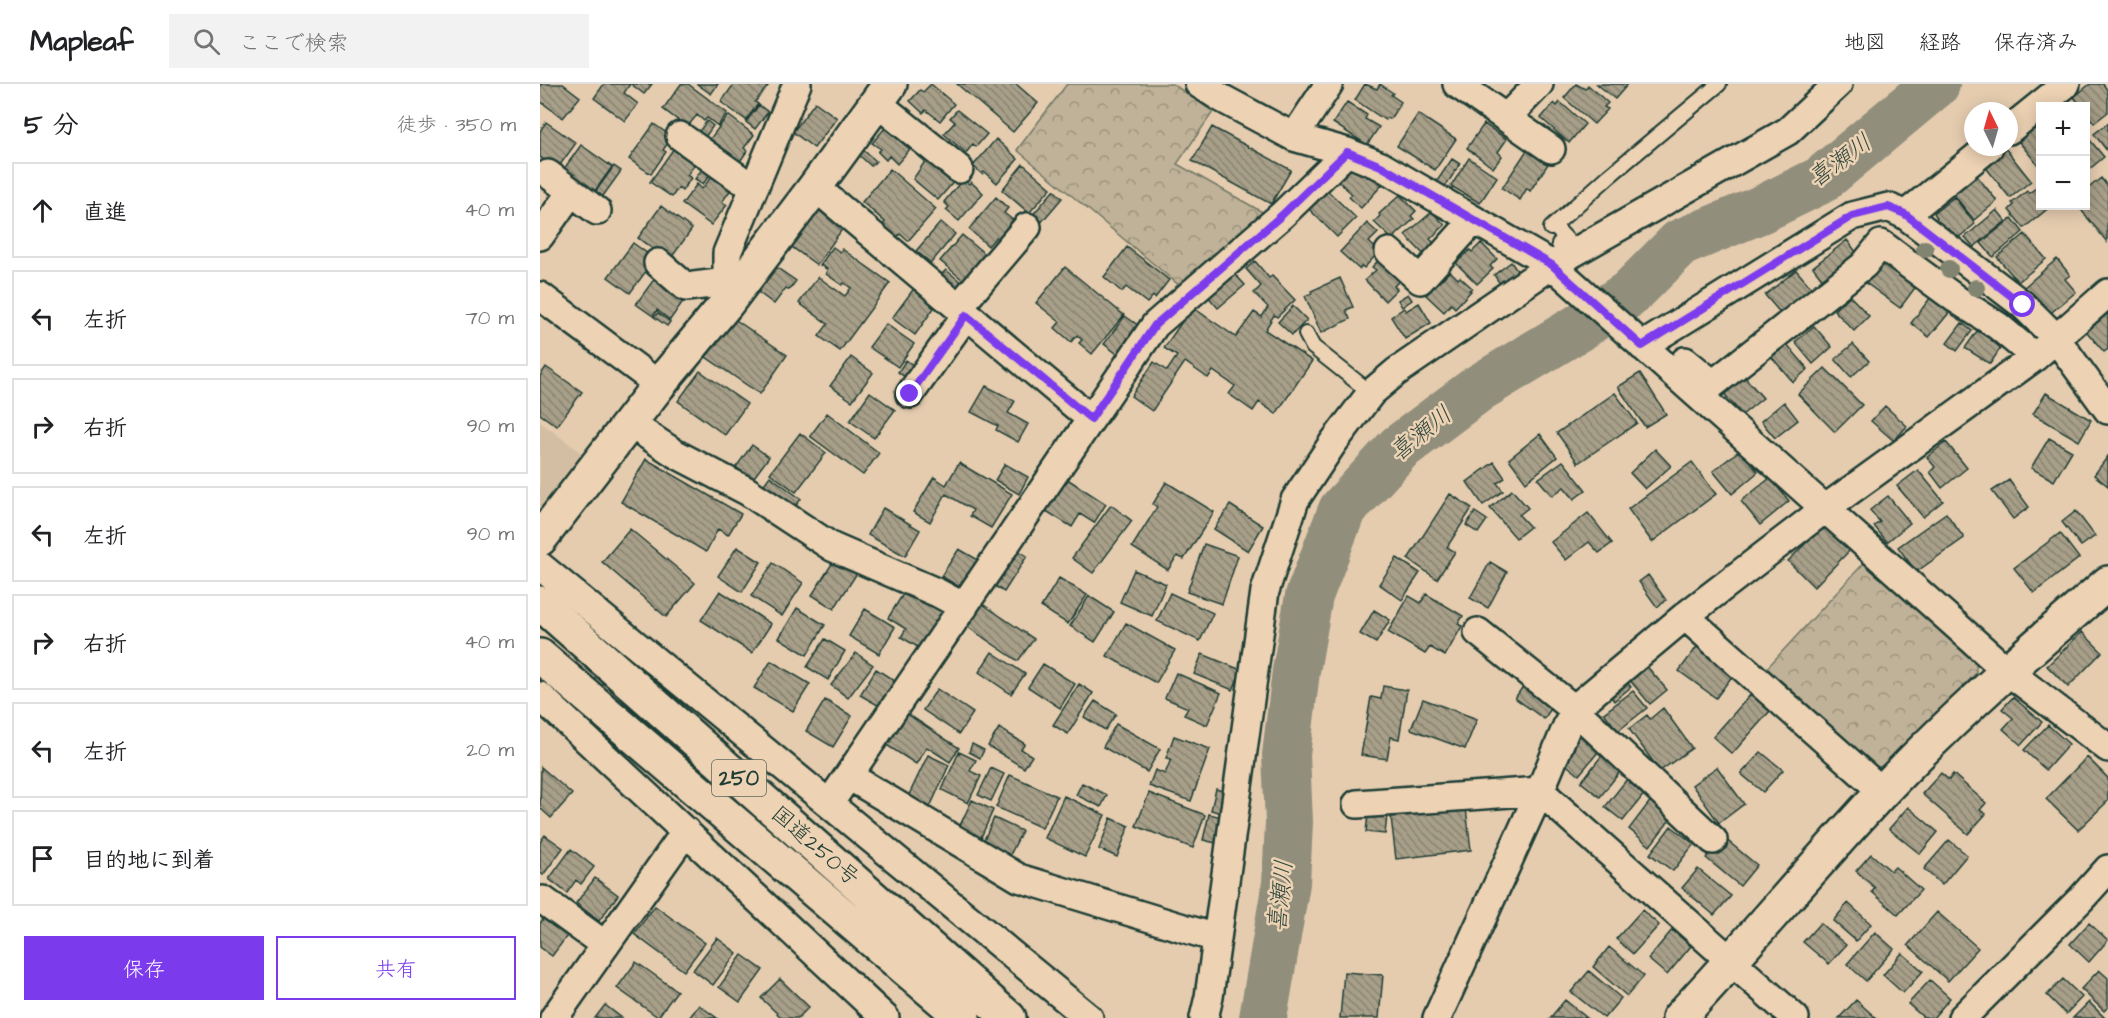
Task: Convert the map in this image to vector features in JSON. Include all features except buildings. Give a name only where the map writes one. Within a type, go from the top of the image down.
[{"type":"main road","points":[[540,539],[727,292],[815,187],[883,93]]},
{"type":"main road","points":[[1679,1018],[1732,962],[1882,792],[2006,670],[2108,583]]},
{"type":"main road","name":"国道250号","points":[[540,603],[929,967],[963,1018]]},
{"type":"main road","name":"国道250号","points":[[540,656],[929,967],[1009,1018]]},
{"type":"street","points":[[1199,84],[1226,92],[1294,137],[1347,152],[1381,166],[1474,220],[1556,243],[1645,344],[2006,670],[2108,748]]},
{"type":"street","points":[[1294,137],[1329,84]]},
{"type":"street","points":[[1457,84],[1551,149]]},
{"type":"street","points":[[1506,118],[1539,84]]},
{"type":"street","points":[[1204,1018],[1265,591],[1295,500],[1332,443],[1371,393],[1556,243],[1788,131],[1838,84]]},
{"type":"street","points":[[2018,123],[2066,84]]},
{"type":"street","points":[[658,263],[686,287],[727,292],[727,253],[794,85]]},
{"type":"street","points":[[883,93],[959,169]]},
{"type":"street","points":[[680,136],[740,179],[755,186]]},
{"type":"street","points":[[829,804],[1155,325],[1282,215],[1347,152]]},
{"type":"street","points":[[1905,214],[1978,156]]},
{"type":"street","points":[[548,174],[597,211]]},
{"type":"street","points":[[815,187],[1091,419]]},
{"type":"street","points":[[540,236],[571,192]]},
{"type":"street","points":[[1645,344],[1852,216],[1888,207],[1905,214],[2023,305],[2055,337],[2108,410]]},
{"type":"street","points":[[1862,213],[1881,244],[1956,299],[1998,326],[2035,357]]},
{"type":"street","points":[[1389,252],[1420,280],[1474,220]]},
{"type":"street","points":[[910,394],[962,311],[1027,227]]},
{"type":"street","points":[[1645,344],[1683,359],[1713,384],[1864,266],[1881,244]]},
{"type":"street","points":[[1437,1018],[1540,791],[1574,709],[1685,616],[1826,508],[2035,357],[2055,337],[2108,293]]},
{"type":"street","points":[[540,296],[658,386]]},
{"type":"street","points":[[629,423],[676,454],[747,491],[832,547],[938,593],[964,607]]},
{"type":"street","points":[[540,566],[1089,1018]]},
{"type":"street","points":[[1685,616],[1882,792]]},
{"type":"street","points":[[1478,632],[1574,709],[1713,840]]},
{"type":"street","points":[[540,696],[885,1018]]},
{"type":"street","points":[[849,776],[1019,878],[1216,938]]},
{"type":"street","points":[[1357,804],[1540,791],[1795,1018]]},
{"type":"street","points":[[554,1018],[686,831]]},
{"type":"street","points":[[1962,1018],[2081,899],[2108,868]]},
{"type":"street","points":[[543,900],[605,945]]},
{"type":"lane","points":[[1556,243],[1609,176],[1719,84]]},
{"type":"lane","points":[[1306,334],[1313,347],[1371,393]]},
{"type":"shaded area","points":[[540,422],[583,454],[540,511]]},
{"type":"green space","points":[[1067,84],[1173,84],[1213,112],[1177,164],[1264,213],[1180,286],[1017,150]]},
{"type":"green space","points":[[1864,563],[1976,658],[1976,673],[1888,766],[1876,767],[1767,668]]},
{"type":"waterway","name":"喜瀬川","points":[[1263,1018],[1286,883],[1289,822],[1286,755],[1296,671],[1309,596],[1342,510],[1399,448],[1479,388],[1580,327],[1629,294],[1680,243],[1762,209],[1821,180],[1936,84]]},
{"type":"route","points":[[910,394],[966,315],[1091,419],[1155,325],[1282,215],[1347,152],[1381,166],[1552,265],[1642,346],[1852,216],[1888,207],[1905,214],[2023,305]]}]
